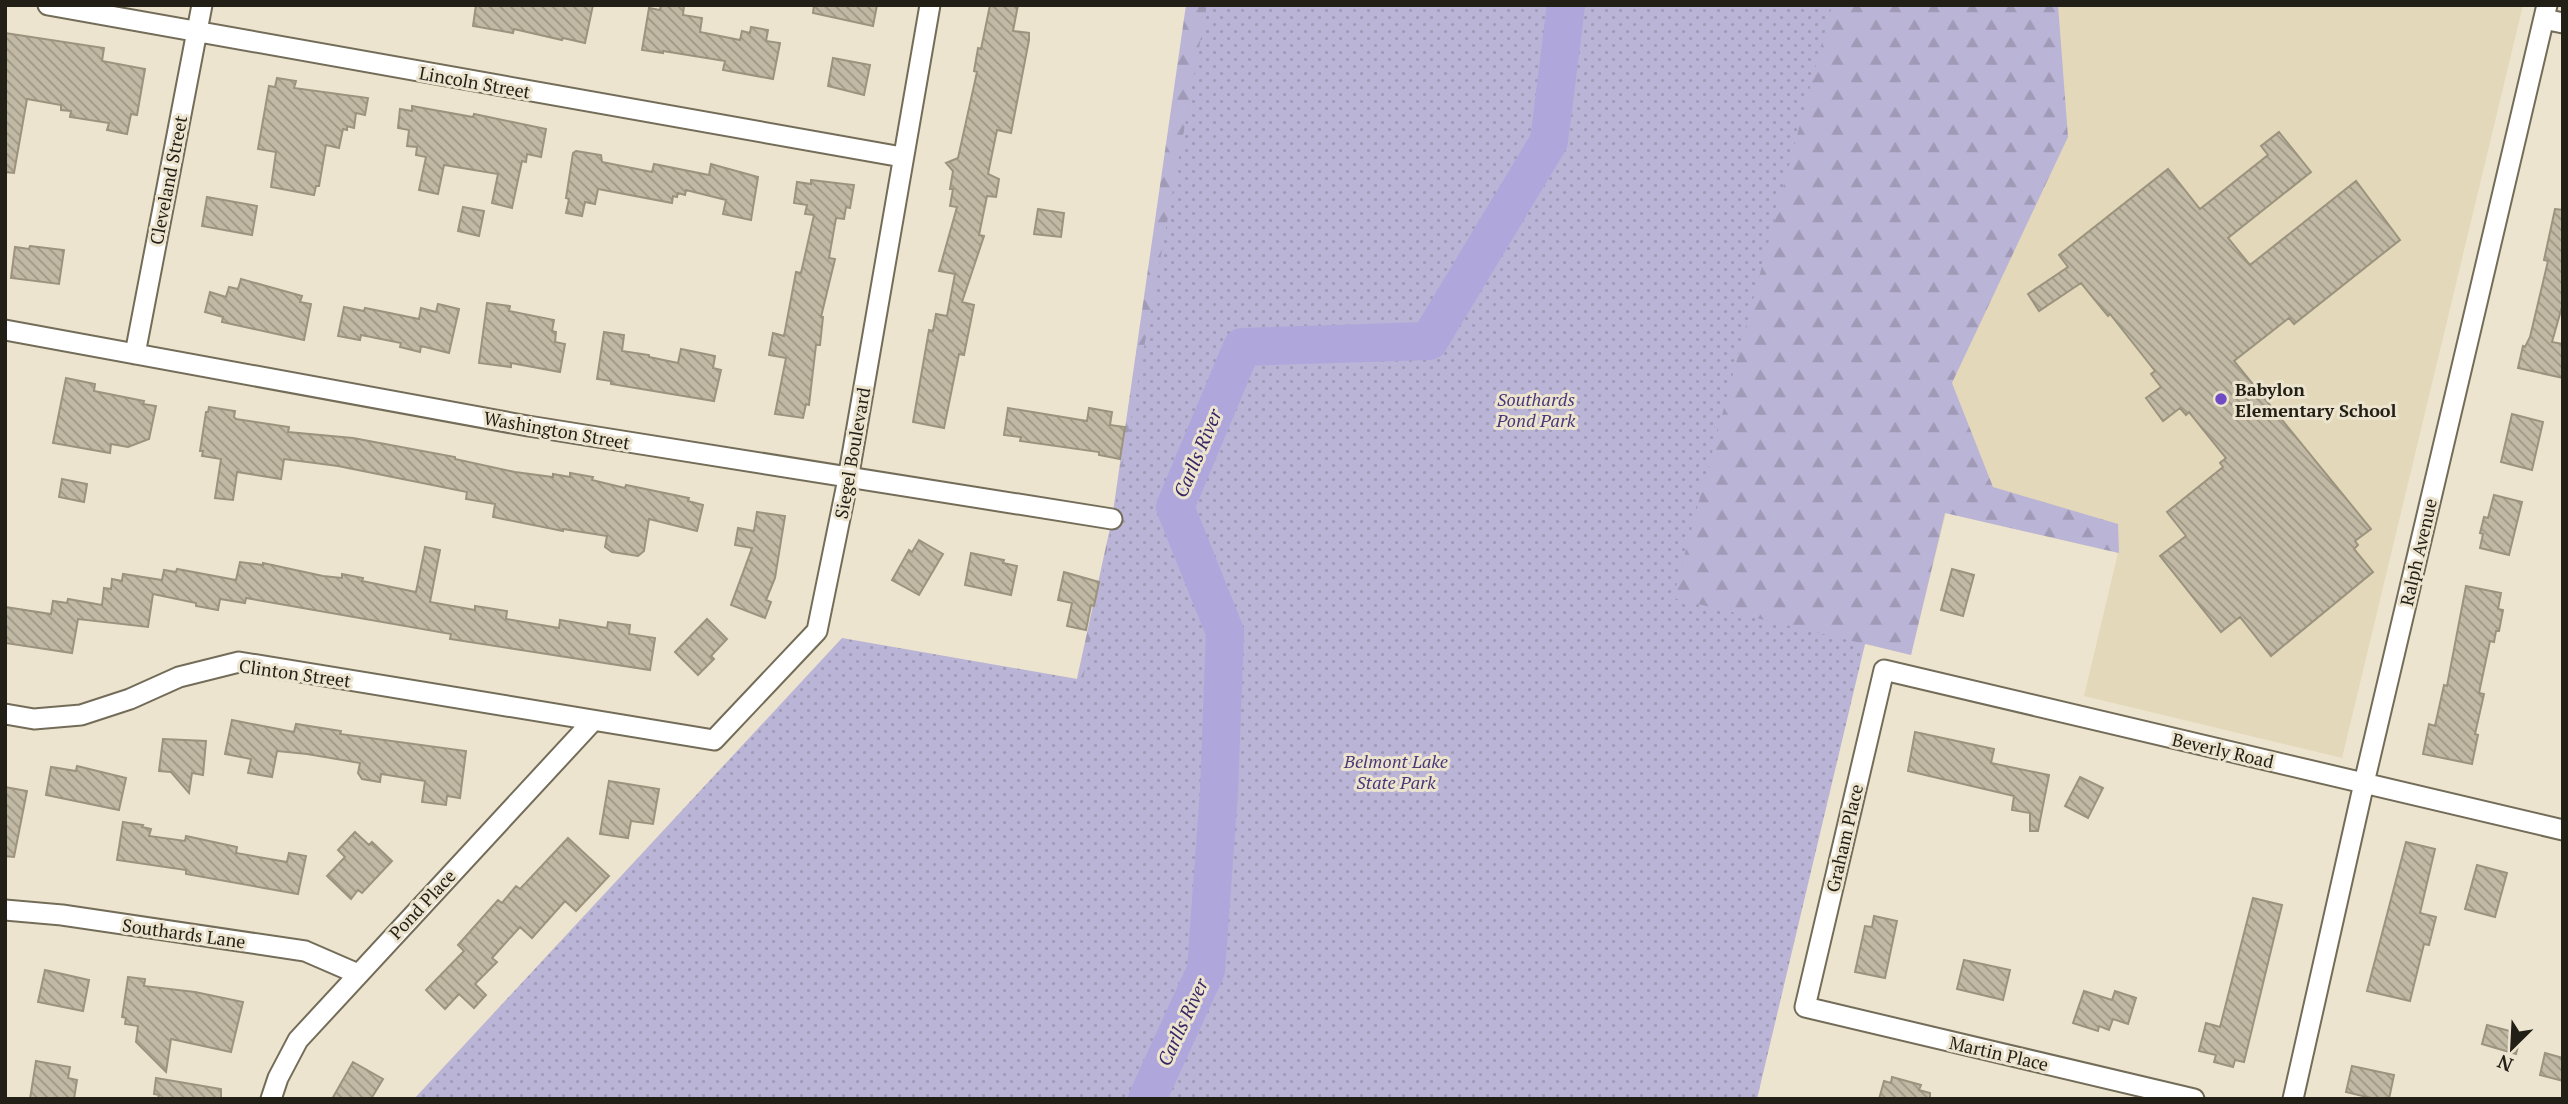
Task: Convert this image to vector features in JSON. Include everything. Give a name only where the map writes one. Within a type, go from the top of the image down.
[{"type":"street","name":"Lincoln Street","points":[[48,5],[902,157]]},
{"type":"street","name":"Cleveland Street","points":[[135,354],[202,5]]},
{"type":"street","name":"Siegel Boulevard","points":[[592,722],[714,740],[817,631],[848,479],[929,5]]},
{"type":"street","name":"Ralph Avenue","points":[[2293,1099],[2364,783],[2551,16]]},
{"type":"street","name":"Washington Street","points":[[5,330],[528,426],[1112,519]]},
{"type":"street","name":"Clinton Street","points":[[5,714],[34,719],[81,715],[130,699],[179,677],[239,662],[592,722]]},
{"type":"street","name":"Beverly Road","points":[[1884,670],[2563,830]]},
{"type":"street","name":"Graham Place","points":[[1805,1007],[1884,670]]},
{"type":"street","name":"Pond Place","points":[[271,1099],[278,1078],[298,1040],[592,722]]},
{"type":"street","name":"Southards Lane","points":[[5,910],[62,915],[305,951],[358,974]]},
{"type":"street","name":"Martin Place","points":[[1805,1007],[2193,1099]]},
{"type":"shaded area","points":[[1832,5],[2523,5],[2342,758],[2084,696],[2118,553],[1946,513],[1911,655],[1673,599]]},
{"type":"green space","name":"Southards Pond Park","points":[[1186,5],[2058,5],[2068,137],[1952,383],[1993,487],[2118,524],[2119,553],[1945,513],[1911,655],[1866,644],[414,1099],[1067,724],[1112,519]]},
{"type":"green space","name":"Belmont Lake State Park","points":[[1207,5],[1832,5],[1673,598],[1865,644],[1757,1099],[414,1099],[842,638],[1083,680]]},
{"type":"building","points":[[476,5],[593,5],[585,43],[514,29],[513,33],[473,26]]},
{"type":"building","points":[[661,5],[684,5],[683,15],[702,18],[700,32],[740,40],[742,31],[750,33],[751,27],[768,30],[766,41],[780,43],[773,79],[723,70],[725,61],[642,50],[649,8],[660,10]]},
{"type":"building","points":[[814,5],[877,5],[873,26],[813,13]]},
{"type":"building","points":[[990,5],[1018,5],[1013,31],[1029,33],[1029,40],[1011,133],[997,130],[988,174],[999,179],[996,197],[987,196],[979,235],[984,236],[962,302],[974,305],[964,355],[959,354],[944,428],[913,422],[929,330],[933,331],[936,314],[947,316],[955,274],[939,271],[957,207],[950,206],[953,171],[946,163],[958,158],[977,72],[974,71],[978,48],[981,49]]},
{"type":"building","points":[[5,33],[104,48],[102,61],[145,69],[137,115],[131,114],[127,134],[107,130],[109,123],[70,117],[71,111],[61,110],[61,105],[27,99],[14,173],[5,172]]},
{"type":"building","points":[[833,58],[870,65],[864,95],[828,86]]},
{"type":"building","points":[[277,78],[296,81],[294,88],[368,98],[365,115],[356,113],[354,128],[347,126],[347,130],[343,129],[339,148],[326,145],[319,186],[316,186],[314,195],[271,187],[276,152],[258,149],[269,86],[275,87]]},
{"type":"building","points":[[412,106],[473,117],[474,114],[546,129],[541,157],[527,154],[526,162],[522,161],[512,208],[492,203],[498,174],[444,165],[438,194],[419,190],[426,157],[416,155],[417,147],[407,146],[409,130],[398,128],[400,109],[412,111]]},
{"type":"building","name":"Babylon Elementary School","points":[[2279,132],[2311,172],[2228,238],[2250,265],[2356,181],[2400,240],[2294,324],[2289,318],[2234,361],[2371,529],[2355,541],[2358,545],[2354,549],[2373,572],[2271,656],[2240,617],[2221,632],[2160,556],[2186,536],[2167,512],[2223,467],[2220,463],[2226,458],[2189,412],[2186,415],[2180,408],[2163,421],[2146,398],[2161,387],[2151,374],[2155,371],[2110,314],[2108,316],[2081,283],[2039,311],[2028,294],[2068,267],[2059,255],[2168,169],[2200,209],[2268,155],[2261,146]]},
{"type":"building","points":[[576,151],[601,155],[602,162],[652,172],[654,164],[709,175],[711,164],[758,177],[751,220],[723,214],[726,200],[686,190],[685,195],[678,193],[677,197],[673,196],[672,203],[598,189],[595,204],[585,202],[582,216],[566,213],[573,153]]},
{"type":"building","points":[[811,180],[854,185],[850,208],[846,207],[844,219],[836,218],[829,258],[835,259],[821,317],[820,345],[816,345],[809,405],[806,404],[803,418],[775,414],[786,358],[769,355],[773,333],[784,336],[796,272],[801,273],[814,215],[805,214],[807,205],[794,203],[797,182],[811,184]]},
{"type":"building","points":[[207,197],[257,206],[252,235],[202,226]]},
{"type":"building","points":[[463,207],[484,211],[479,236],[458,231]]},
{"type":"building","points":[[1038,209],[1064,213],[1061,237],[1034,234]]},
{"type":"building","points":[[2555,209],[2563,210],[2563,303],[2552,342],[2563,344],[2563,378],[2518,368],[2523,346],[2525,347],[2530,337],[2548,261],[2544,260]]},
{"type":"building","points":[[30,246],[64,250],[59,284],[11,278],[15,247],[29,249]]},
{"type":"building","points":[[241,279],[302,296],[300,302],[311,304],[304,340],[222,322],[223,317],[205,312],[210,292],[226,297],[229,287],[238,289]]},
{"type":"building","points":[[487,303],[510,306],[509,311],[554,320],[552,331],[556,332],[555,342],[565,344],[560,372],[511,363],[511,367],[479,363]]},
{"type":"building","points":[[438,304],[459,309],[449,353],[421,346],[420,352],[400,347],[401,343],[361,335],[360,340],[338,336],[344,307],[364,311],[365,308],[419,319],[421,308],[436,312]]},
{"type":"building","points":[[604,332],[624,335],[622,351],[649,357],[678,363],[681,349],[715,356],[713,368],[721,370],[714,401],[611,384],[611,381],[597,379]]},
{"type":"building","points":[[66,378],[95,384],[94,391],[156,406],[149,439],[128,447],[111,444],[110,453],[53,443]]},
{"type":"building","points":[[209,407],[235,411],[236,419],[289,427],[288,432],[353,438],[455,457],[515,472],[553,477],[553,474],[570,477],[570,473],[593,477],[592,480],[625,488],[626,485],[689,498],[688,501],[703,505],[697,531],[649,519],[644,551],[638,556],[612,552],[605,547],[607,536],[563,531],[493,517],[495,504],[466,499],[467,492],[338,466],[284,459],[281,479],[237,472],[233,500],[215,498],[221,459],[202,456],[203,451],[200,451]]},
{"type":"building","points":[[1008,408],[1087,421],[1089,408],[1112,412],[1110,425],[1125,427],[1120,459],[1099,455],[1099,452],[1020,441],[1021,437],[1004,435]]},
{"type":"building","points":[[2512,414],[2543,422],[2532,470],[2501,462]]},
{"type":"building","points":[[62,479],[87,484],[84,502],[59,497]]},
{"type":"building","points":[[2494,495],[2522,502],[2509,555],[2480,548],[2484,517],[2488,518]]},
{"type":"building","points":[[757,512],[785,516],[775,578],[766,600],[771,602],[765,618],[731,605],[752,548],[735,545],[738,528],[754,531]]},
{"type":"building","points":[[919,540],[943,554],[919,595],[892,580],[909,550],[912,552]]},
{"type":"building","points":[[425,547],[440,550],[430,602],[475,610],[475,606],[507,611],[506,619],[559,628],[560,620],[607,628],[608,622],[630,625],[629,634],[655,638],[650,670],[450,639],[451,634],[246,598],[245,603],[220,599],[218,610],[153,594],[148,627],[78,619],[72,653],[5,643],[5,607],[51,614],[53,601],[67,603],[68,599],[102,605],[104,588],[111,589],[112,579],[122,581],[123,574],[162,580],[164,570],[176,572],[177,569],[236,580],[240,562],[263,563],[323,576],[342,578],[342,574],[416,592]]},
{"type":"building","points":[[971,553],[1004,560],[1003,563],[1017,566],[1011,595],[965,585]]},
{"type":"building","points":[[1952,569],[1974,575],[1963,616],[1941,610]]},
{"type":"building","points":[[1064,572],[1099,582],[1086,630],[1067,626],[1072,603],[1058,600]]},
{"type":"building","points":[[2466,586],[2501,593],[2498,609],[2503,610],[2499,631],[2496,631],[2494,642],[2490,641],[2479,693],[2484,694],[2475,734],[2478,735],[2472,764],[2423,754],[2429,724],[2435,726],[2444,685],[2447,686]]},
{"type":"building","points":[[707,619],[727,639],[711,656],[714,659],[698,675],[675,652]]},
{"type":"building","points":[[232,720],[294,732],[296,724],[341,731],[340,734],[466,751],[460,798],[447,796],[446,805],[422,802],[425,781],[381,774],[380,782],[362,779],[358,773],[360,763],[307,754],[277,751],[272,777],[248,773],[251,759],[225,754]]},
{"type":"building","points":[[1915,732],[1994,749],[1991,763],[2049,775],[2038,831],[2030,831],[2030,813],[2012,810],[2014,796],[1908,771]]},
{"type":"building","points":[[163,739],[206,741],[203,775],[192,773],[189,793],[171,772],[159,771]]},
{"type":"building","points":[[77,766],[126,778],[119,810],[46,795],[51,767],[76,771]]},
{"type":"building","points":[[2080,777],[2103,788],[2088,818],[2065,806]]},
{"type":"building","points":[[609,781],[659,789],[653,824],[631,821],[628,838],[600,834]]},
{"type":"building","points":[[5,787],[27,791],[14,857],[5,856]]},
{"type":"building","points":[[123,822],[151,829],[149,836],[185,841],[186,836],[237,847],[236,853],[287,862],[289,853],[306,856],[298,894],[186,874],[186,870],[117,860]]},
{"type":"building","points":[[355,832],[369,845],[372,842],[392,861],[362,893],[358,890],[351,899],[327,876],[345,857],[338,850]]},
{"type":"building","points":[[568,838],[609,876],[576,911],[565,901],[532,938],[520,927],[492,958],[497,962],[475,984],[486,995],[474,1008],[459,994],[445,1009],[426,990],[464,951],[458,945],[498,900],[502,903],[516,886],[520,889]]},
{"type":"building","points":[[2406,842],[2435,849],[2420,913],[2436,917],[2429,945],[2424,944],[2410,1001],[2367,991]]},
{"type":"building","points":[[2477,865],[2507,873],[2495,917],[2465,909]]},
{"type":"building","points":[[2253,898],[2282,905],[2244,1062],[2235,1060],[2233,1067],[2214,1062],[2216,1055],[2199,1051],[2206,1023],[2220,1027]]},
{"type":"building","points":[[1874,916],[1897,921],[1885,978],[1855,972],[1865,926],[1872,927]]},
{"type":"building","points":[[1964,960],[2010,970],[2003,1000],[1957,989]]},
{"type":"building","points":[[45,970],[89,980],[83,1011],[38,1002]]},
{"type":"building","points":[[128,977],[145,979],[144,986],[195,992],[243,1002],[231,1052],[171,1039],[166,1072],[136,1042],[138,1026],[125,1024],[126,1018],[122,1017]]},
{"type":"building","points":[[2084,991],[2112,1000],[2115,991],[2136,998],[2128,1024],[2113,1019],[2109,1030],[2099,1026],[2098,1031],[2073,1023]]},
{"type":"building","points":[[2487,1025],[2521,1034],[2516,1054],[2482,1044]]},
{"type":"building","points":[[2545,1053],[2563,1058],[2563,1081],[2540,1075]]},
{"type":"building","points":[[36,1061],[70,1067],[68,1078],[77,1080],[74,1099],[30,1099]]},
{"type":"building","points":[[353,1062],[383,1079],[371,1099],[332,1099]]},
{"type":"building","points":[[2352,1066],[2394,1075],[2389,1099],[2375,1099],[2346,1092]]},
{"type":"building","points":[[1892,1077],[1921,1085],[1919,1090],[1930,1093],[1930,1099],[1879,1099],[1884,1081],[1891,1083]]},
{"type":"building","points":[[156,1078],[221,1089],[221,1099],[158,1099],[159,1095],[154,1094]]},
{"type":"waterway","name":"Carlls River","points":[[1147,1099],[1206,970],[1219,791],[1225,632],[1175,507],[1242,347],[1429,341],[1549,141],[1566,5]]},
{"type":"place","name":"Babylon Elementary School","points":[[2221,399]]}]
